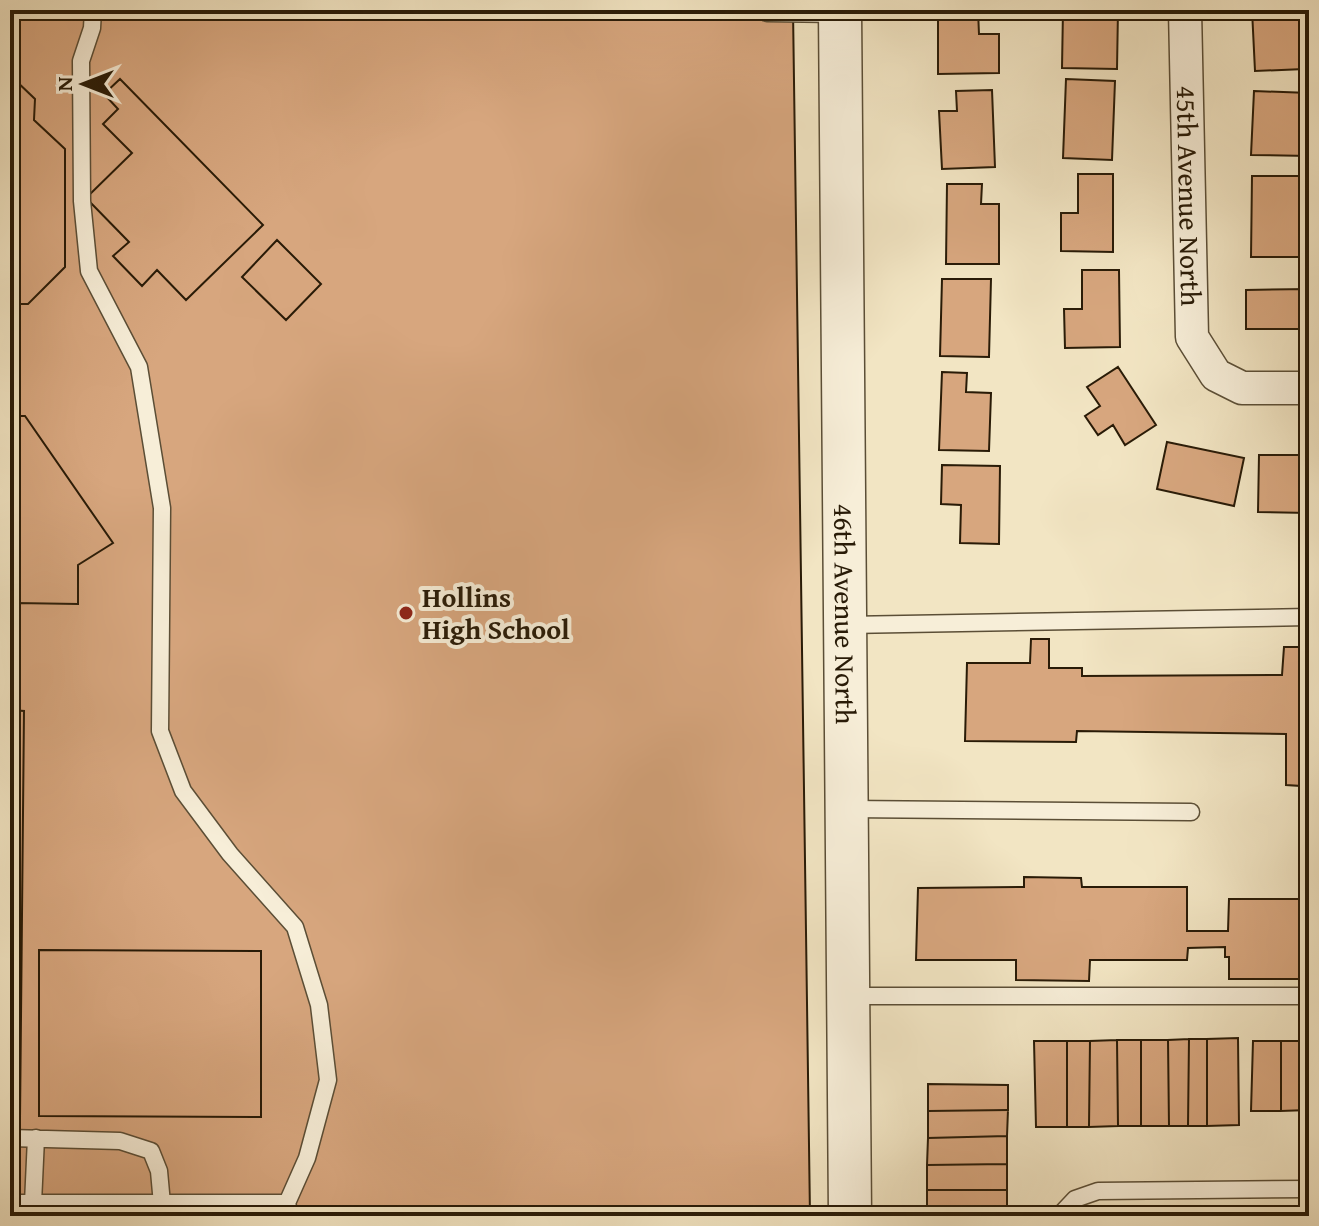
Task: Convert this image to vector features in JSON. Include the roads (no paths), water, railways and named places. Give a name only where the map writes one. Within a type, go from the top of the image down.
[{"type":"street","name":"45th Avenue North","points":[[1185,10],[1192,337],[1216,375],[1242,388],[1309,388]]},
{"type":"street","name":"46th Avenue North","points":[[840,12],[850,1216]]},
{"type":"lane","points":[[10,1203],[33,1210],[162,1204],[289,1210],[328,1080],[319,1005],[295,927],[230,854],[183,791],[160,731],[162,508],[139,367],[89,271],[87,257],[82,201],[81,61],[92,28],[93,10]]},
{"type":"lane","points":[[764,10],[767,13],[840,12]]},
{"type":"lane","points":[[845,625],[1309,617]]},
{"type":"lane","points":[[847,809],[1191,812]]},
{"type":"lane","points":[[849,996],[1309,996]]},
{"type":"lane","points":[[10,1138],[120,1141],[151,1151],[159,1171],[162,1204]]},
{"type":"lane","points":[[33,1210],[36,1138]]},
{"type":"lane","points":[[1059,1216],[1075,1199],[1098,1191],[1309,1189]]},
{"type":"place","name":"Hollins High School","points":[[406,613]]}]
